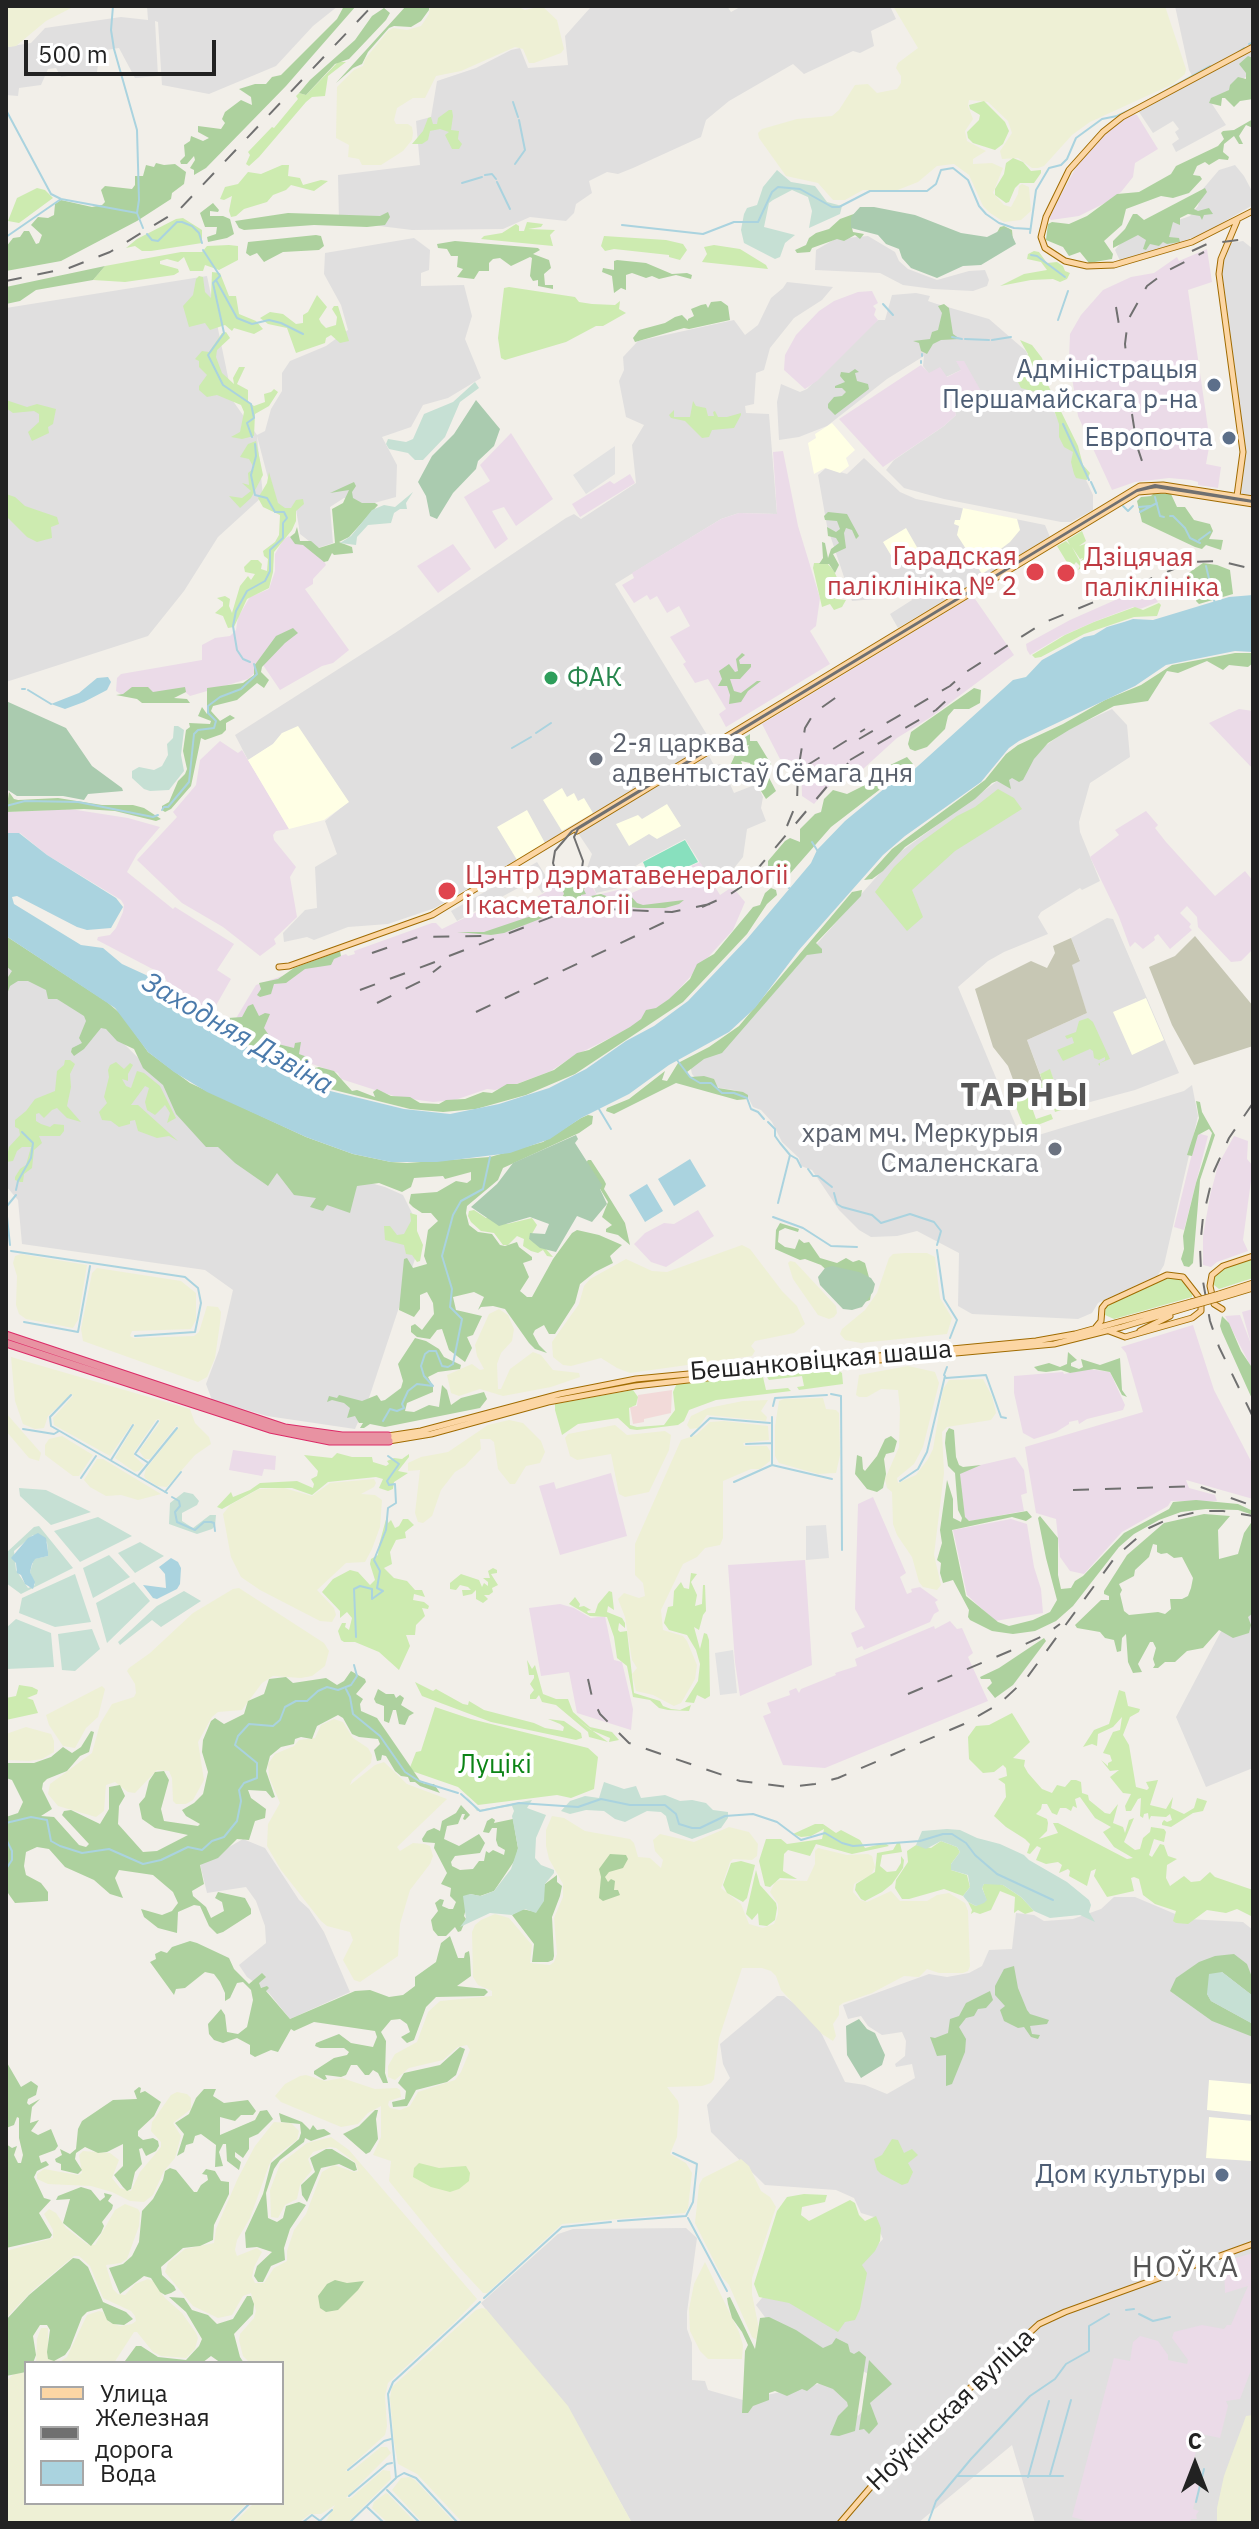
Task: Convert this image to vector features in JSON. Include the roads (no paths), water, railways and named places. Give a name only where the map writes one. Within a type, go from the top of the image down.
[{"type":"highway","points":[[6,1335],[285,1428],[342,1436],[388,1438]]},
{"type":"highway","points":[[6,1343],[270,1429],[330,1441],[388,1438]]},
{"type":"main road","points":[[1253,47],[1122,117],[1103,132],[1069,170],[1044,221],[1041,241],[1049,252],[1065,261],[1087,266],[1114,265],[1192,242],[1253,211]]},
{"type":"main road","points":[[1236,499],[1243,452],[1219,280],[1221,259],[1237,221]]},
{"type":"main road","points":[[1218,230],[1226,231],[1231,237]]},
{"type":"main road","points":[[279,967],[432,915],[660,783],[1127,496],[1154,489],[1253,502]]},
{"type":"main road","points":[[1222,1309],[1214,1304],[1210,1286],[1212,1275],[1223,1266],[1253,1256]]},
{"type":"main road","points":[[1092,1330],[1099,1324],[1106,1303],[1171,1274],[1183,1277],[1201,1300],[1199,1314],[1132,1335],[1112,1334],[1109,1331]]},
{"type":"main road","name":"Бешанковіцкая шаша","points":[[388,1438],[560,1394],[646,1378],[1018,1343],[1092,1330],[1253,1286]]},
{"type":"main road","name":"Бешанковіцкая шаша","points":[[388,1438],[431,1434],[548,1402],[647,1384],[1062,1343],[1192,1304]]},
{"type":"main road","points":[[1147,1329],[1182,1309]]},
{"type":"main road","points":[[1101,1314],[1106,1321],[1124,1321]]},
{"type":"main road","name":"Ноўкінская вуліца","points":[[840,2523],[899,2454],[1039,2324],[1253,2244]]},
{"type":"water","points":[[1253,595],[1253,652],[1235,651],[1166,665],[1135,686],[1019,741],[1009,748],[981,782],[883,855],[799,950],[755,1008],[729,1032],[669,1065],[629,1094],[581,1118],[550,1139],[510,1153],[437,1162],[391,1162],[353,1154],[306,1137],[207,1092],[174,1072],[148,1052],[115,1008],[6,936],[6,833],[19,833],[47,855],[116,898],[123,907],[111,928],[87,930],[17,896],[12,897],[14,904],[81,945],[103,948],[122,964],[146,975],[206,1023],[230,1034],[286,1076],[318,1088],[404,1109],[450,1114],[499,1104],[549,1088],[586,1069],[688,1001],[747,939],[811,863],[817,850],[845,821],[885,788],[908,775],[1013,680],[1026,677],[1042,660],[1107,627],[1133,619],[1153,620],[1229,597]]},
{"type":"water","points":[[108,677],[111,682],[107,690],[84,702],[65,709],[51,704],[79,693],[97,678]]},
{"type":"water","points":[[690,1159],[706,1186],[674,1206],[658,1179]]},
{"type":"water","points":[[647,1184],[663,1211],[645,1222],[629,1195]]},
{"type":"water","points":[[38,1533],[46,1538],[48,1556],[35,1559],[32,1564],[33,1589],[17,1573],[16,1563],[11,1558],[28,1538]]},
{"type":"water","points":[[171,1558],[181,1568],[180,1584],[177,1589],[153,1598],[143,1585],[166,1588],[165,1574],[159,1567]]},
{"type":"waterway","points":[[113,6],[111,30],[114,49],[137,130],[137,213]]},
{"type":"waterway","points":[[1237,53],[1244,48]]},
{"type":"waterway","points":[[1030,233],[1036,190],[1049,168],[1061,165],[1067,159],[1076,138],[1102,119],[1136,107],[1210,66]]},
{"type":"waterway","points":[[513,102],[518,117]]},
{"type":"waterway","points":[[6,110],[51,194],[61,199],[137,213],[143,228]]},
{"type":"waterway","points":[[515,164],[525,150],[519,120]]},
{"type":"waterway","points":[[622,225],[703,234],[734,222],[758,222],[772,192],[778,187],[800,189],[832,207],[839,207],[870,191],[927,191],[936,184],[941,170],[953,168],[968,180],[979,206],[986,214],[999,223],[1030,229]]},
{"type":"waterway","points":[[485,175],[492,174],[496,179]]},
{"type":"waterway","points":[[462,183],[482,177]]},
{"type":"waterway","points":[[497,182],[510,209]]},
{"type":"waterway","points":[[6,237],[61,199]]},
{"type":"waterway","points":[[147,234],[158,241],[177,222],[182,222],[199,233],[202,243]]},
{"type":"waterway","points":[[203,250],[220,276],[213,283],[224,333],[208,355],[223,385],[251,404],[254,418],[247,423],[252,437]]},
{"type":"waterway","points":[[1031,255],[1037,256],[1065,277]]},
{"type":"waterway","points":[[216,280],[237,318],[252,324],[269,320],[303,334]]},
{"type":"waterway","points":[[1058,320],[1068,291]]},
{"type":"waterway","points":[[883,304],[893,315]]},
{"type":"waterway","points":[[952,337],[962,339]]},
{"type":"waterway","points":[[992,340],[1011,337]]},
{"type":"waterway","points":[[965,339],[989,340]]},
{"type":"waterway","points":[[1063,424],[1089,480]]},
{"type":"waterway","points":[[250,662],[243,659],[237,650],[233,626],[236,611],[247,591],[265,581],[270,571],[270,550],[283,538],[283,523],[287,518],[284,512],[275,512],[267,498],[255,495],[251,475],[256,456],[255,444]]},
{"type":"waterway","points":[[1091,482],[1096,493]]},
{"type":"waterway","points":[[1155,497],[1160,516],[1164,517]]},
{"type":"waterway","points":[[1140,512],[1157,503]]},
{"type":"waterway","points":[[1123,506],[1128,511],[1133,506]]},
{"type":"waterway","points":[[1139,507],[1150,506]]},
{"type":"waterway","points":[[1170,516],[1185,528],[1190,538],[1200,543]]},
{"type":"waterway","points":[[1199,540],[1210,532]]},
{"type":"waterway","points":[[1206,566],[1215,604]]},
{"type":"waterway","points":[[162,810],[189,782],[194,734],[198,730],[214,728],[216,721],[208,713],[208,706],[220,697],[241,689],[257,674],[254,664]]},
{"type":"waterway","points":[[28,690],[51,704]]},
{"type":"waterway","points":[[536,733],[551,723]]},
{"type":"waterway","points":[[512,748],[531,737]]},
{"type":"waterway","points":[[6,806],[25,801],[78,802],[153,817],[158,815]]},
{"type":"waterway","points":[[812,842],[817,850]]},
{"type":"waterway","points":[[775,874],[789,888]]},
{"type":"waterway","points":[[677,1060],[690,1077],[700,1083],[711,1083],[722,1093],[747,1098],[751,1109],[764,1119]]},
{"type":"waterway","points":[[599,1109],[611,1129]]},
{"type":"waterway","points":[[768,1122],[775,1129],[780,1143],[801,1167]]},
{"type":"waterway","points":[[16,1190],[31,1158],[33,1143],[22,1132]]},
{"type":"waterway","points":[[778,1203],[790,1155]]},
{"type":"waterway","points":[[383,1421],[390,1409],[397,1411],[404,1408],[402,1404],[408,1391],[417,1384],[433,1386],[424,1376],[421,1366],[425,1354],[436,1351],[442,1366],[453,1364],[462,1319],[450,1307],[452,1289],[442,1256],[453,1215],[461,1201],[483,1189],[490,1157]]},
{"type":"waterway","points":[[808,1169],[813,1176],[818,1176],[832,1187]]},
{"type":"waterway","points":[[834,1193],[837,1204],[872,1215],[881,1223],[910,1214],[934,1222],[941,1231],[937,1245]]},
{"type":"waterway","points":[[7,1206],[16,1195]]},
{"type":"waterway","points":[[6,1207],[10,1245]]},
{"type":"waterway","points":[[773,1217],[803,1228],[831,1246],[857,1247]]},
{"type":"waterway","points":[[937,1250],[944,1299],[957,1320],[950,1338]]},
{"type":"waterway","points":[[11,1251],[185,1277],[198,1288],[201,1303],[195,1332],[135,1336]]},
{"type":"waterway","points":[[24,1322],[78,1332],[90,1266]]},
{"type":"waterway","points":[[947,1367],[946,1378],[986,1375],[1001,1417],[1006,1418]]},
{"type":"waterway","points":[[900,1481],[918,1469],[927,1452],[945,1376]]},
{"type":"waterway","points":[[831,1394],[841,1396],[842,1550]]},
{"type":"waterway","points":[[71,1395],[50,1417],[51,1426],[167,1493]]},
{"type":"waterway","points":[[773,1406],[775,1398],[827,1395]]},
{"type":"waterway","points":[[734,1482],[772,1465],[772,1417]]},
{"type":"waterway","points":[[691,1436],[710,1418],[770,1423]]},
{"type":"waterway","points":[[147,1462],[135,1454],[158,1421]]},
{"type":"waterway","points":[[111,1460],[133,1425]]},
{"type":"waterway","points":[[138,1476],[177,1428]]},
{"type":"waterway","points":[[23,1429],[54,1434],[59,1431]]},
{"type":"waterway","points":[[746,1444],[772,1443]]},
{"type":"waterway","points":[[81,1478],[96,1456]]},
{"type":"waterway","points":[[356,1637],[354,1589],[360,1586],[372,1589],[372,1599],[383,1591],[377,1588],[380,1571],[374,1560],[386,1530],[388,1508],[396,1503],[395,1484],[389,1485],[387,1481],[399,1464],[388,1456]]},
{"type":"waterway","points":[[772,1465],[832,1479]]},
{"type":"waterway","points":[[165,1492],[181,1472]]},
{"type":"waterway","points":[[172,1497],[179,1501],[180,1506],[175,1512],[177,1522],[195,1530],[204,1522],[211,1522],[215,1531]]},
{"type":"waterway","points":[[6,1823],[31,1817],[47,1820],[51,1841],[60,1846],[82,1853],[109,1849],[143,1864],[161,1860],[188,1847],[202,1850],[212,1841],[224,1837],[237,1821],[241,1801],[239,1790],[244,1783],[257,1778],[257,1763],[235,1745],[238,1736],[249,1724],[273,1726],[280,1720],[285,1707],[296,1701],[307,1701],[318,1691],[327,1687],[338,1690],[351,1685],[357,1676],[354,1665]]},
{"type":"waterway","points":[[346,1689],[353,1714],[380,1736],[405,1772],[419,1781],[458,1793]]},
{"type":"waterway","points":[[461,1794],[480,1811],[519,1803],[578,1807],[601,1799],[630,1805],[665,1805],[676,1814],[679,1824],[692,1828],[700,1828],[725,1816],[753,1814],[777,1822],[801,1840],[825,1833],[853,1846],[920,1841],[952,1834],[966,1843],[997,1874],[1053,1900]]},
{"type":"waterway","points":[[6,1839],[12,1851],[12,1860],[6,1869]]},
{"type":"waterway","points":[[618,2221],[686,2216],[693,2202],[697,2164],[673,2153]]},
{"type":"waterway","points":[[688,2218],[727,2291]]},
{"type":"waterway","points":[[484,2298],[562,2227],[611,2222]]},
{"type":"waterway","points":[[349,2523],[396,2478],[388,2394],[393,2382],[480,2302]]},
{"type":"waterway","points":[[1126,2310],[1134,2309]]},
{"type":"waterway","points":[[928,2523],[936,2501],[971,2459],[1030,2396],[1055,2379],[1066,2364],[1089,2351],[1089,2326],[1109,2314]]},
{"type":"waterway","points":[[1139,2314],[1153,2321],[1170,2317]]},
{"type":"waterway","points":[[1050,2475],[1071,2400]]},
{"type":"waterway","points":[[1028,2477],[1049,2401]]},
{"type":"waterway","points":[[348,2470],[384,2441],[391,2439]]},
{"type":"waterway","points":[[349,2496],[392,2463]]},
{"type":"waterway","points":[[1196,2502],[1204,2469]]},
{"type":"waterway","points":[[397,2477],[404,2473],[416,2478],[458,2523]]},
{"type":"waterway","points":[[957,2476],[1063,2476]]},
{"type":"waterway","points":[[387,2490],[420,2523]]},
{"type":"waterway","points":[[230,2523],[248,2505]]},
{"type":"waterway","points":[[367,2507],[384,2523]]},
{"type":"waterway","points":[[321,2520],[332,2510]]},
{"type":"waterway","points":[[302,2523],[312,2515],[323,2523]]},
{"type":"tram line","points":[[1253,501],[1155,485],[1137,490],[572,831],[555,851],[555,869],[563,876],[571,877],[582,868],[583,861],[574,837],[578,829],[1137,491],[1155,487],[1253,502]]},
{"type":"railway","points":[[6,281],[69,268],[110,252],[179,210],[372,6]]},
{"type":"railway","points":[[1192,251],[1207,244],[1253,238]]},
{"type":"railway","points":[[1132,412],[1125,344],[1128,320],[1147,286],[1167,271],[1204,252]]},
{"type":"railway","points":[[1116,307],[1121,337]]},
{"type":"railway","points":[[1132,414],[1137,446],[1146,473]]},
{"type":"railway","points":[[859,739],[950,686],[966,672],[1043,623],[1191,562],[1219,561],[1253,569]]},
{"type":"railway","points":[[850,760],[936,710],[960,688]]},
{"type":"railway","points":[[787,826],[797,802],[805,728],[814,713],[838,696]]},
{"type":"railway","points":[[806,766],[865,729]]},
{"type":"railway","points":[[702,907],[744,885],[857,755]]},
{"type":"railway","points":[[449,956],[554,916],[586,908],[672,912],[710,904]]},
{"type":"railway","points":[[476,1012],[669,920]]},
{"type":"railway","points":[[372,953],[418,937],[490,936]]},
{"type":"railway","points":[[360,990],[443,959]]},
{"type":"railway","points":[[377,1003],[423,980],[441,966]]},
{"type":"railway","points":[[1253,1103],[1229,1138],[1214,1171],[1203,1217],[1200,1247],[1210,1321],[1219,1347],[1253,1417]]},
{"type":"railway","points":[[1073,1490],[1198,1486],[1253,1506]]},
{"type":"railway","points":[[588,1679],[600,1714],[629,1743],[740,1781],[788,1787],[815,1784],[838,1778],[964,1724],[999,1704],[1026,1679],[1116,1556],[1149,1528],[1171,1518],[1201,1511],[1253,1516]]},
{"type":"railway","points":[[908,1694],[1045,1635],[1060,1624]]},
{"type":"place","name":"Адміністрацыя Першамайскага р-на","points":[[1214,385]]},
{"type":"place","name":"Европочта","points":[[1229,438]]},
{"type":"place","name":"Гарадская паліклініка № 2","points":[[1035,572]]},
{"type":"place","name":"Дзіцячая паліклініка","points":[[1066,573]]},
{"type":"place","name":"ФАК","points":[[551,678]]},
{"type":"place","name":"2-я царква адвентыстаў Сёмага дня","points":[[596,759]]},
{"type":"place","name":"Цэнтр дэрматавенералогіі і касметалогіі","points":[[447,891]]},
{"type":"place","name":"храм мч. Меркурыя Смаленскага","points":[[1055,1149]]},
{"type":"place","name":"Дом культуры","points":[[1222,2175]]},
{"type":"district","name":"ТАРНЫ","points":[[1025,1096]]},
{"type":"district","name":"НОЎКА","points":[[1186,2268]]},
{"type":"water label","name":"Заходняя Дзвіна","points":[[237,1034]]},
{"type":"park label","name":"Луцікі","points":[[495,1765]]}]
